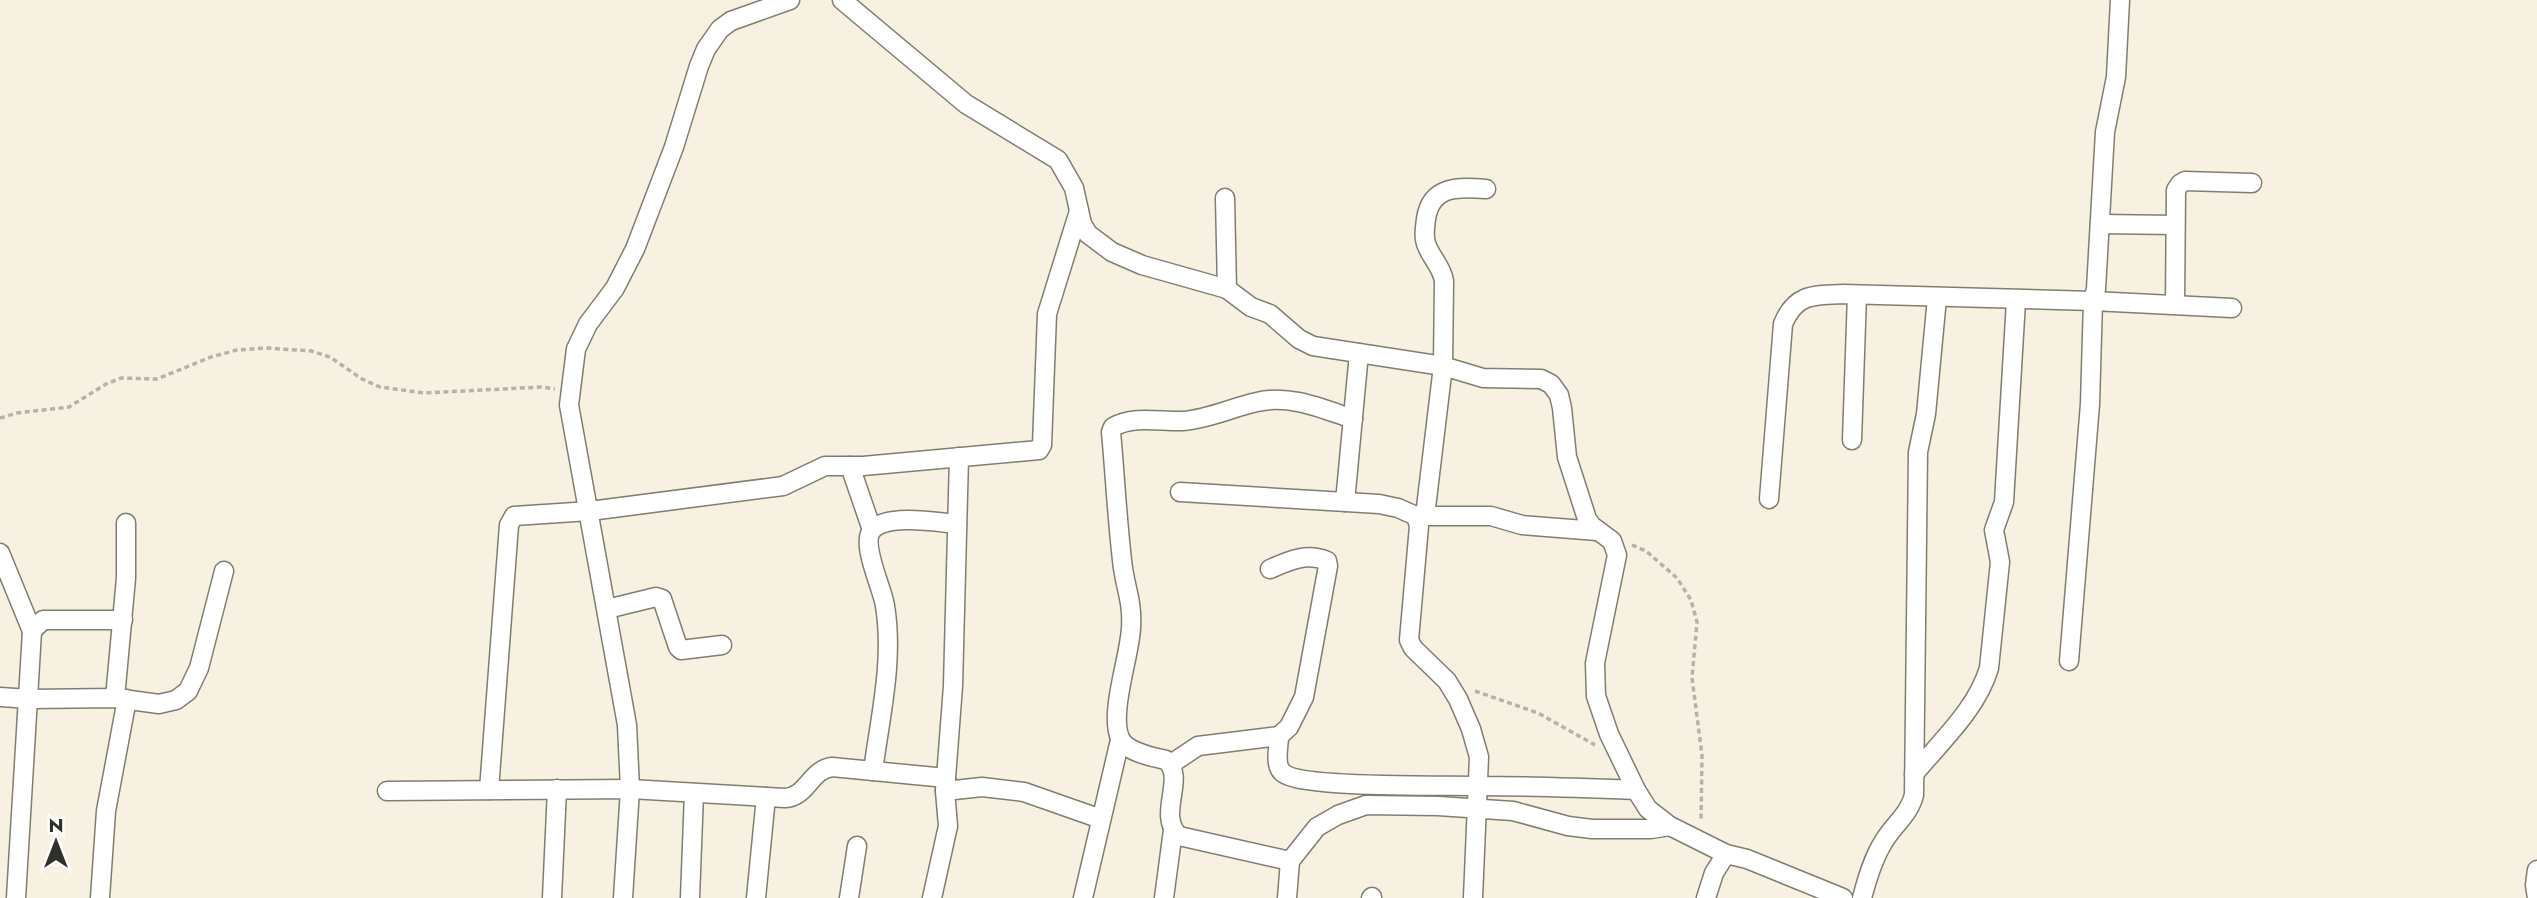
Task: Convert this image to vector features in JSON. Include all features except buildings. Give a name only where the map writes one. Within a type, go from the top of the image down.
[{"type":"street","points":[[623,898],[630,789],[627,725],[569,405],[578,340],[615,288],[635,249],[674,148],[706,49],[720,29],[731,21],[790,0]]},
{"type":"street","points":[[842,0],[966,104],[1058,160],[1074,188],[1082,224],[1088,234],[1112,252],[1142,264],[1227,289],[1251,307],[1270,314],[1306,343],[1443,366],[1483,378],[1541,379],[1551,384],[1559,396],[1567,457],[1587,519],[1597,531],[1612,541],[1616,548],[1617,555],[1595,663],[1594,681],[1596,696],[1621,761],[1636,790],[1648,809],[1670,825],[1726,854],[1747,859],[1843,898]]},
{"type":"street","points":[[2069,661],[2091,404],[2093,301],[2096,289],[2105,132],[2116,77],[2120,0]]},
{"type":"street","points":[[2175,304],[2176,190],[2185,181],[2252,183]]},
{"type":"street","points":[[1473,898],[1479,757],[1471,729],[1447,681],[1413,648],[1409,640],[1420,516],[1443,366],[1444,281],[1443,273],[1426,246],[1426,216],[1436,196],[1445,190],[1461,187],[1486,189]]},
{"type":"street","points":[[1225,198],[1227,289]]},
{"type":"street","points":[[489,790],[509,525],[514,516],[590,512],[783,486],[825,466],[1039,450],[1042,445],[1047,314],[1079,211]]},
{"type":"street","points":[[2100,224],[2175,225]]},
{"type":"street","points":[[1769,499],[1779,348],[1788,310],[1798,301],[1815,295],[1857,295],[2093,301],[2232,308]]},
{"type":"street","points":[[1852,440],[1857,295]]},
{"type":"street","points":[[1862,898],[1883,841],[1910,809],[1914,795],[1917,462],[1926,414],[1937,298]]},
{"type":"street","points":[[1914,774],[1973,703],[1984,684],[1989,668],[2000,569],[1994,530],[2004,502],[2016,301]]},
{"type":"street","points":[[1345,502],[1359,353]]},
{"type":"street","points":[[1083,898],[1120,740],[1117,728],[1121,676],[1131,635],[1132,601],[1122,564],[1111,432],[1113,427],[1132,421],[1198,419],[1260,401],[1283,400],[1309,404],[1353,419]]},
{"type":"street","points":[[932,898],[948,825],[946,785],[953,686],[959,457]]},
{"type":"street","points":[[850,466],[872,530],[868,541],[869,553],[885,605],[889,650],[873,771]]},
{"type":"street","points":[[1180,492],[1345,502],[1398,508],[1420,516],[1490,516],[1522,525],[1597,531]]},
{"type":"street","points":[[872,530],[881,525],[907,520],[957,524]]},
{"type":"street","points":[[100,898],[106,811],[121,699],[126,523]]},
{"type":"street","points":[[0,553],[32,631],[16,898]]},
{"type":"street","points":[[1171,764],[1198,746],[1279,736],[1289,727],[1304,697],[1328,566],[1326,561],[1320,558],[1306,557],[1270,569]]},
{"type":"street","points":[[0,697],[121,699],[159,704],[176,700],[188,691],[199,668],[224,572]]},
{"type":"street","points":[[607,608],[647,598],[662,599],[678,647],[684,650],[722,645]]},
{"type":"street","points":[[32,631],[43,620],[123,621]]},
{"type":"street","points":[[1279,736],[1280,771],[1286,775],[1319,781],[1365,785],[1636,790]]},
{"type":"street","points":[[1120,740],[1128,747],[1171,764],[1174,774],[1170,822],[1179,836],[1290,861]]},
{"type":"street","points":[[387,791],[630,789],[791,798],[798,795],[817,771],[824,768],[873,771],[946,785],[1024,792],[1101,819]]},
{"type":"street","points":[[552,898],[557,789]]},
{"type":"street","points":[[690,898],[694,793]]},
{"type":"street","points":[[756,898],[766,797]]},
{"type":"street","points":[[1287,898],[1290,861],[1317,827],[1338,815],[1366,805],[1513,811],[1556,823],[1592,829],[1651,829],[1670,825]]},
{"type":"street","points":[[1164,898],[1173,830]]},
{"type":"street","points":[[849,898],[857,846]]},
{"type":"street","points":[[1706,898],[1714,873],[1726,854]]},
{"type":"street","points":[[2536,898],[2537,870]]},
{"type":"path","points":[[0,418],[69,407],[121,378],[157,379],[211,357],[237,350],[266,348],[311,351],[330,357],[362,379],[380,387],[424,393],[541,387],[571,391]]},
{"type":"path","points":[[1616,548],[1628,544],[1637,545],[1646,551],[1677,578],[1691,600],[1697,622],[1692,678],[1702,755],[1701,841]]},
{"type":"path","points":[[1447,681],[1538,713],[1621,761]]}]
